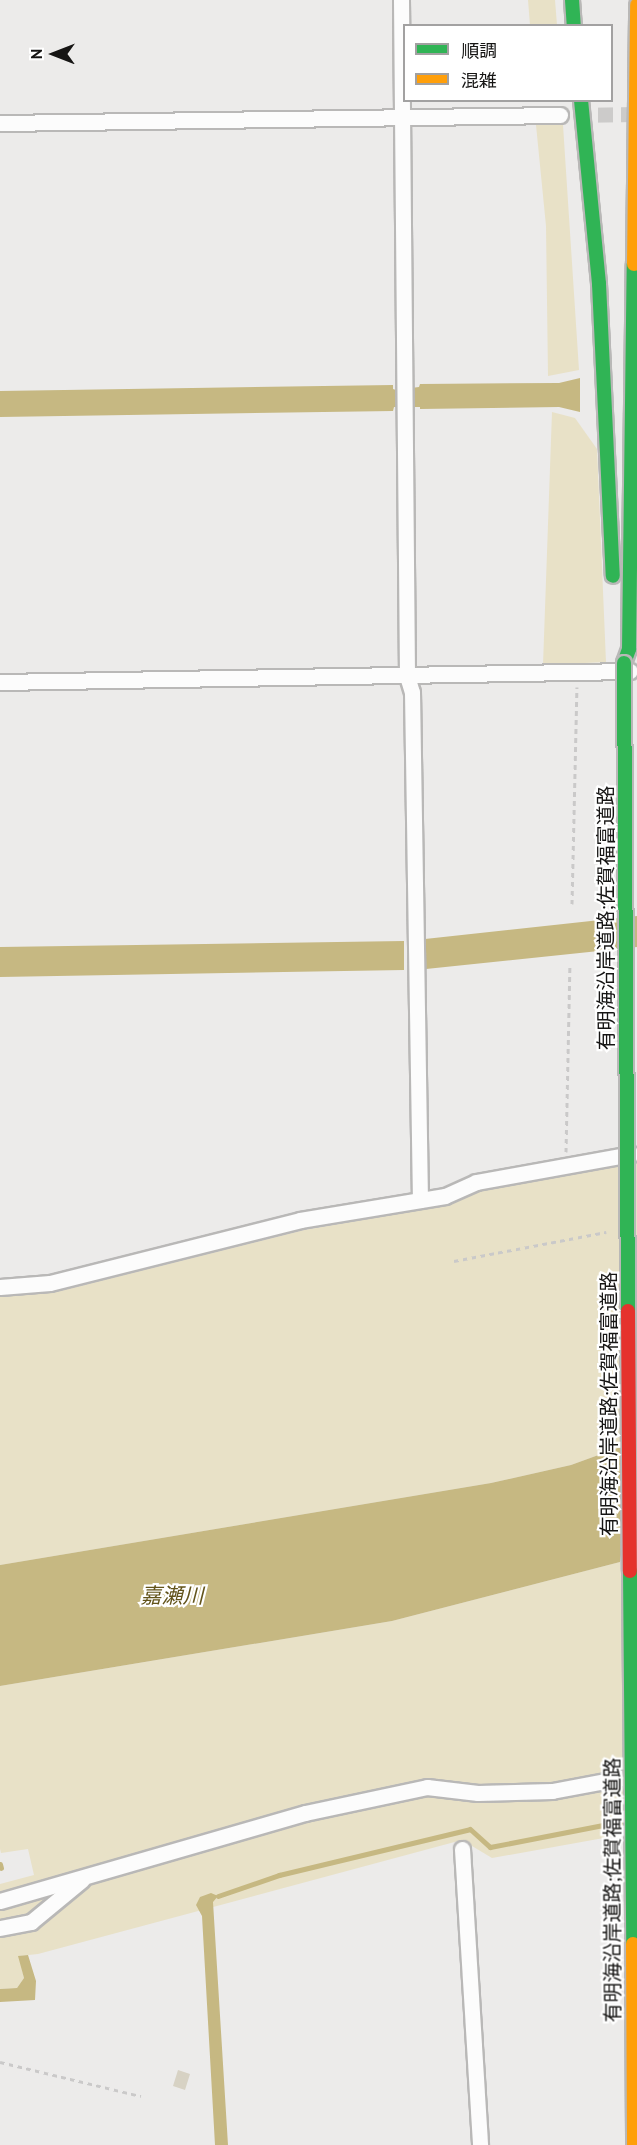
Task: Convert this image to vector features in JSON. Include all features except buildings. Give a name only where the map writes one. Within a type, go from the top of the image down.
[{"type":"highway","points":[[572,0],[574,24]]},
{"type":"highway","points":[[624,663],[629,649],[637,5]]},
{"type":"highway","points":[[581,102],[599,284],[614,590]]},
{"type":"highway","points":[[615,614],[616,649],[624,663]]},
{"type":"highway","name":"有明海沿岸道路;佐賀福富道路","points":[[624,663],[634,2145]]},
{"type":"street","points":[[401,0],[407,676],[412,692],[420,1200]]},
{"type":"street","points":[[0,123],[560,115]]},
{"type":"street","points":[[0,682],[637,671]]},
{"type":"street","points":[[0,1287],[50,1283],[300,1220],[445,1196],[476,1182],[637,1153]]},
{"type":"street","points":[[0,1901],[305,1813],[427,1787],[478,1793],[552,1791],[637,1775]]},
{"type":"street","points":[[462,1849],[480,2145]]},
{"type":"street","points":[[0,1928],[31,1922],[87,1876]]},
{"type":"path","points":[[572,904],[577,672]]},
{"type":"path","points":[[566,1166],[570,966]]},
{"type":"path","points":[[454,1261],[615,1231]]},
{"type":"path","points":[[0,2062],[141,2096]]},
{"type":"shaded area","points":[[528,0],[555,0],[557,24],[530,24]]},
{"type":"shaded area","points":[[536,125],[563,125],[579,370],[548,376],[546,226]]},
{"type":"shaded area","points":[[552,412],[575,418],[597,449],[606,662],[543,665]]},
{"type":"shaded area","points":[[637,1159],[637,1441],[571,1465],[491,1483],[0,1565],[0,1297],[56,1292],[304,1230],[450,1205],[476,1189]]},
{"type":"shaded area","points":[[620,1562],[637,1832],[492,1858],[462,1840],[38,1954],[19,1956],[24,1978],[17,1988],[0,1989],[0,1884],[34,1875],[28,1849],[1,1853],[0,1849],[0,1686],[392,1621]]},
{"type":"water","points":[[580,378],[580,412],[559,407],[420,409],[420,407],[394,407],[393,411],[0,417],[0,391],[393,385],[393,389],[396,390],[419,387],[420,384],[559,383]]},
{"type":"water","points":[[637,916],[637,947],[426,969],[425,939]]},
{"type":"water","points":[[404,941],[404,970],[0,977],[0,947]]},
{"type":"water","name":"嘉瀬川","points":[[637,1441],[620,1562],[392,1621],[0,1686],[0,1565],[491,1483],[571,1465]]},
{"type":"water","points":[[211,1893],[218,1896],[213,1902],[228,2145],[215,2145],[202,1916],[196,1905],[200,1897]]},
{"type":"water","points":[[28,1955],[36,1981],[35,2000],[0,2002],[0,1989],[17,1988],[24,1978],[18,1956]]},
{"type":"waterway","points":[[218,1896],[279,1875],[470,1829],[490,1847],[624,1821]]},
{"type":"waterway","points":[[0,1864],[1,1868]]},
{"type":"tunnel","points":[[575,115],[637,114]]},
{"type":"traffic: fast","points":[[572,0],[574,24]]},
{"type":"traffic: fast","points":[[581,102],[599,284],[613,576]]},
{"type":"traffic: fast","points":[[624,663],[629,649],[634,264]]},
{"type":"traffic: fast","points":[[624,663],[628,1311]]},
{"type":"traffic: fast","points":[[630,1571],[633,1944]]},
{"type":"traffic: slow","points":[[634,264],[637,5]]},
{"type":"traffic: slow","points":[[633,1944],[634,2145]]},
{"type":"traffic: jam","points":[[628,1311],[630,1571]]}]
